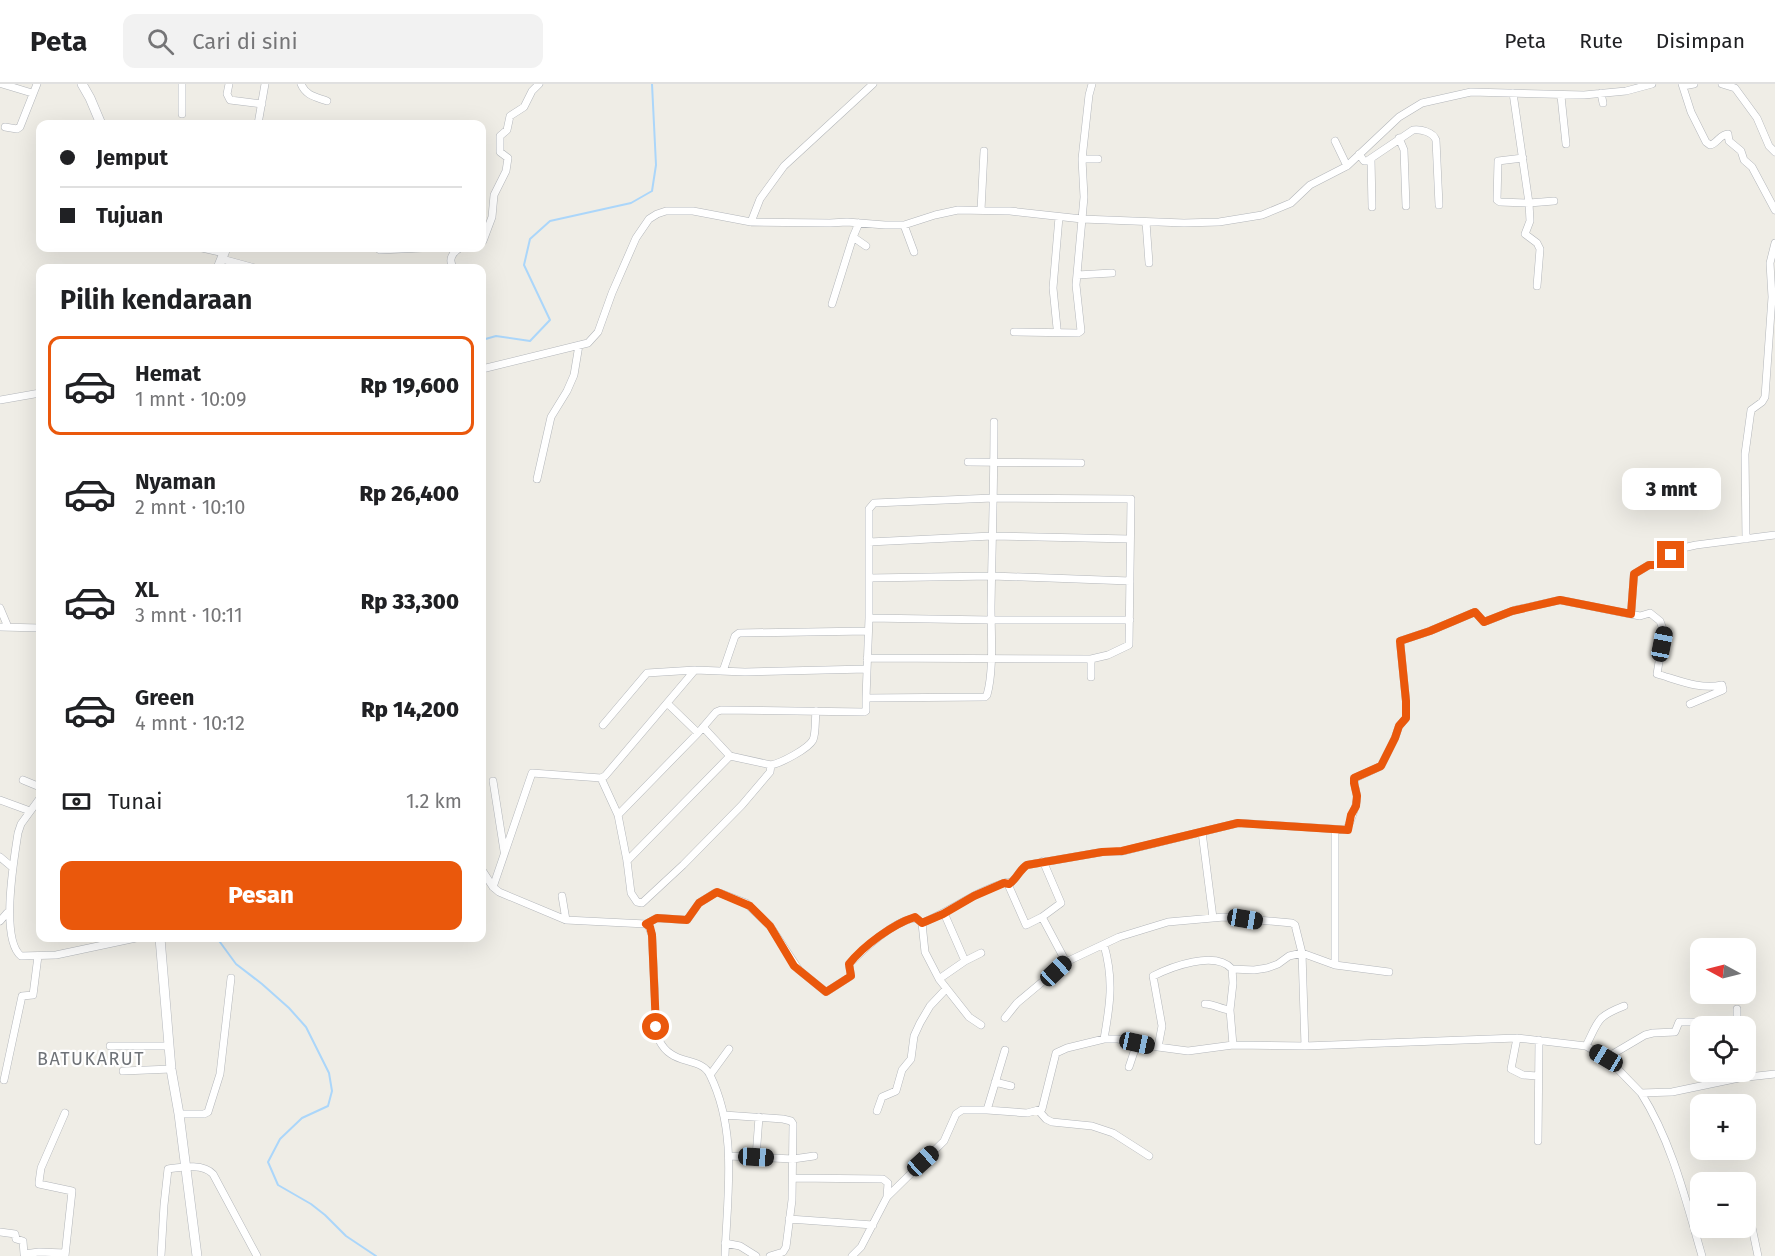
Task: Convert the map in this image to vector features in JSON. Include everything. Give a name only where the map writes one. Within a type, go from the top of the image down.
[{"type":"street","points":[[3,84],[32,93]]},
{"type":"street","points":[[5,127],[17,129],[20,127],[37,84]]},
{"type":"street","points":[[82,84],[99,120]]},
{"type":"street","points":[[182,84],[182,114]]},
{"type":"street","points":[[229,84],[227,94],[230,100],[261,104]]},
{"type":"street","points":[[259,120],[266,84]]},
{"type":"street","points":[[302,84],[302,88],[310,96],[327,101]]},
{"type":"street","points":[[486,232],[492,218],[494,195],[506,171],[508,158],[500,152],[500,136],[507,130],[510,116],[524,107],[538,84]]},
{"type":"street","points":[[751,222],[760,199],[784,166],[873,84]]},
{"type":"street","points":[[1014,332],[1080,333],[1081,331],[1076,285],[1084,197],[1082,159],[1092,84]]},
{"type":"street","points":[[486,368],[588,343],[596,336],[614,287],[636,238],[649,219],[657,214],[693,212],[751,222],[904,225],[958,210],[981,210],[1082,219],[1219,222],[1262,215],[1291,203],[1310,185],[1347,166],[1399,117],[1422,103],[1471,92],[1561,96],[1626,91],[1651,84]]},
{"type":"street","points":[[1694,84],[1682,85],[1691,112],[1706,142],[1710,145],[1714,144],[1724,134],[1728,134],[1729,141],[1741,151],[1744,160],[1752,167],[1775,210]]},
{"type":"street","points":[[1722,84],[1735,88],[1757,118],[1769,146],[1775,152]]},
{"type":"street","points":[[1513,93],[1529,203],[1530,221],[1525,234],[1537,243],[1540,249],[1537,286]]},
{"type":"street","points":[[1601,93],[1603,103]]},
{"type":"street","points":[[1561,96],[1566,144]]},
{"type":"street","points":[[1359,154],[1364,161],[1367,161],[1409,131],[1417,129],[1434,136],[1439,205]]},
{"type":"street","points":[[1399,138],[1404,150],[1406,206]]},
{"type":"street","points":[[1335,141],[1347,166]]},
{"type":"street","points":[[981,210],[984,151]]},
{"type":"street","points":[[1522,158],[1498,161],[1496,199],[1500,202],[1554,201]]},
{"type":"street","points":[[1082,159],[1098,159]]},
{"type":"street","points":[[1371,159],[1372,207]]},
{"type":"street","points":[[1057,328],[1053,288],[1059,217]]},
{"type":"street","points":[[1146,222],[1149,263]]},
{"type":"street","points":[[832,304],[859,223]]},
{"type":"street","points":[[904,225],[914,252]]},
{"type":"street","points":[[853,237],[866,246]]},
{"type":"street","points":[[1746,539],[1745,451],[1752,410],[1765,397],[1772,299],[1770,262],[1775,243]]},
{"type":"street","points":[[222,257],[243,264]]},
{"type":"street","points":[[1077,275],[1112,273]]},
{"type":"street","points":[[537,480],[551,417],[574,375],[579,345]]},
{"type":"street","points":[[0,400],[36,394]]},
{"type":"street","points":[[866,699],[985,697],[988,693],[991,657],[994,422]]},
{"type":"street","points":[[968,462],[1081,463]]},
{"type":"street","points":[[618,815],[716,712],[722,710],[866,711],[869,509],[874,503],[993,498],[1131,499],[1129,645],[1108,655],[1091,659],[867,658]]},
{"type":"street","points":[[1631,614],[1635,572],[1649,565],[1669,565],[1674,550],[1775,535]]},
{"type":"street","points":[[869,542],[992,536],[1130,539]]},
{"type":"street","points":[[869,578],[992,576],[1130,581]]},
{"type":"street","points":[[922,923],[974,896],[1004,883],[1009,884],[1015,881],[1024,867],[1043,861],[1122,851],[1241,823],[1346,830],[1356,806],[1354,778],[1381,766],[1399,726],[1406,718],[1400,641],[1475,612],[1484,622],[1512,611],[1560,600],[1640,616],[1650,613],[1662,624],[1664,632],[1657,674],[1695,686],[1713,688],[1722,685],[1723,690],[1690,704]]},
{"type":"street","points":[[0,608],[4,627],[36,628]]},
{"type":"street","points":[[869,618],[1130,620]]},
{"type":"street","points":[[723,671],[735,636],[740,633],[868,631]]},
{"type":"street","points":[[1091,659],[1091,677]]},
{"type":"street","points":[[603,725],[647,673],[696,670],[867,669]]},
{"type":"street","points":[[493,888],[530,774],[533,772],[601,778],[608,773],[696,670]]},
{"type":"street","points":[[667,703],[730,756],[771,765],[810,744],[814,738],[816,711]]},
{"type":"street","points":[[627,861],[730,756]]},
{"type":"street","points":[[601,778],[618,815],[631,893],[638,902],[642,903],[684,865],[742,805],[770,772],[771,765]]},
{"type":"street","points":[[23,780],[36,785]]},
{"type":"street","points":[[493,781],[504,854]]},
{"type":"street","points":[[0,800],[30,811]]},
{"type":"street","points":[[36,803],[19,828],[12,867],[7,913],[14,950],[21,956],[56,955],[117,942]]},
{"type":"street","points":[[1335,829],[1335,965]]},
{"type":"street","points":[[1202,832],[1213,918]]},
{"type":"street","points":[[0,857],[12,867]]},
{"type":"street","points":[[1009,884],[1026,925],[1042,917],[1061,903],[1043,861]]},
{"type":"street","points":[[486,877],[493,888],[566,920],[649,923],[657,918],[689,920],[699,903],[717,892],[746,903],[770,926],[794,966],[826,992],[851,976],[849,964],[872,943],[902,922],[916,918],[922,923],[925,952],[939,979],[969,1017],[981,1024]]},
{"type":"street","points":[[1,881],[10,885]]},
{"type":"street","points":[[562,896],[566,920]]},
{"type":"street","points":[[0,921],[7,913]]},
{"type":"street","points":[[944,913],[965,961]]},
{"type":"street","points":[[1042,917],[1066,962]]},
{"type":"street","points":[[1005,1018],[1017,1003],[1066,962],[1119,937],[1168,922],[1213,918],[1292,923],[1295,925],[1302,953],[1305,1046]]},
{"type":"street","points":[[649,923],[652,935],[657,1033],[664,1048],[680,1059],[704,1067],[710,1075],[724,1115],[729,1156],[725,1256]]},
{"type":"street","points":[[160,942],[171,1068],[197,1256]]},
{"type":"street","points":[[1104,945],[1111,975],[1110,1005],[1104,1040]]},
{"type":"street","points":[[939,979],[981,953]]},
{"type":"street","points":[[1158,1047],[1162,1029],[1161,1014],[1153,976],[1172,967],[1196,961],[1216,962],[1228,965],[1232,969],[1254,970],[1267,968],[1289,956],[1302,953],[1335,965],[1389,972]]},
{"type":"street","points":[[4,1080],[22,996],[33,995],[38,956]]},
{"type":"street","points":[[1232,969],[1230,1010],[1233,1046]]},
{"type":"street","points":[[179,1114],[208,1112],[220,1074],[231,978]]},
{"type":"street","points":[[877,1111],[882,1097],[896,1091],[902,1070],[911,1059],[914,1036],[920,1023],[930,1006],[946,989]]},
{"type":"street","points":[[1204,1004],[1230,1010]]},
{"type":"street","points":[[1586,1046],[1599,1019],[1624,1006]]},
{"type":"street","points":[[1737,1010],[1737,1016]]},
{"type":"street","points":[[1606,1058],[1645,1035],[1675,1032],[1678,1023],[1690,1021]]},
{"type":"street","points":[[1517,1038],[1511,1069],[1523,1075],[1538,1076]]},
{"type":"street","points":[[852,1256],[861,1247],[887,1197],[944,1141],[956,1114],[962,1110],[987,1110],[1008,1115],[1039,1111],[1044,1103],[1056,1053],[1067,1048],[1118,1039],[1188,1050],[1233,1046],[1305,1046],[1517,1038],[1586,1046],[1606,1058],[1641,1093],[1653,1111],[1665,1139],[1702,1256]]},
{"type":"street","points":[[1538,1141],[1539,1040]]},
{"type":"street","points":[[1129,1067],[1137,1043]]},
{"type":"street","points":[[110,1046],[169,1046]]},
{"type":"street","points":[[710,1075],[729,1049]]},
{"type":"street","points":[[987,1110],[1005,1050]]},
{"type":"street","points":[[123,1071],[171,1068]]},
{"type":"street","points":[[1756,1074],[1775,1074]]},
{"type":"street","points":[[995,1082],[1011,1086]]},
{"type":"street","points":[[1641,1093],[1672,1092],[1709,1082]]},
{"type":"street","points":[[1039,1111],[1052,1122],[1092,1126],[1113,1133],[1149,1156]]},
{"type":"street","points":[[0,1232],[15,1233],[16,1239],[23,1241],[24,1254],[39,1252],[65,1254],[72,1191],[39,1184],[39,1182],[41,1168],[65,1113]]},
{"type":"street","points":[[724,1115],[783,1119],[793,1122],[793,1178],[786,1249],[770,1256]]},
{"type":"street","points":[[756,1157],[759,1118]]},
{"type":"street","points":[[729,1156],[793,1159],[814,1156]]},
{"type":"street","points":[[161,1256],[168,1169],[185,1166],[207,1169],[213,1174],[257,1256]]},
{"type":"street","points":[[793,1178],[883,1179],[888,1183],[887,1197]]},
{"type":"street","points":[[789,1219],[873,1225]]},
{"type":"street","points":[[1754,1238],[1758,1256]]},
{"type":"street","points":[[725,1243],[741,1246],[756,1256]]},
{"type":"waterway","points":[[486,339],[496,336],[530,341],[550,320],[524,265],[530,239],[550,221],[631,203],[652,191],[656,165],[652,84]]},
{"type":"waterway","points":[[220,942],[236,964],[289,1008],[306,1027],[329,1073],[332,1091],[328,1106],[302,1118],[280,1139],[268,1162],[278,1185],[311,1204],[346,1236],[376,1256]]},
{"type":"district","name":"BATUKARUT","points":[[91,1059]]},
{"type":"route","points":[[656,1027],[652,935],[650,927],[646,924],[657,918],[689,920],[692,911],[699,903],[717,892],[750,906],[770,926],[794,966],[826,992],[851,976],[849,964],[865,948],[902,922],[915,917],[922,923],[974,896],[1004,883],[1009,884],[1015,881],[1027,865],[1102,852],[1122,851],[1238,823],[1348,830],[1351,815],[1356,806],[1354,778],[1381,766],[1400,723],[1406,718],[1407,707],[1400,641],[1475,612],[1484,622],[1512,611],[1560,600],[1631,614],[1635,572],[1649,565],[1669,565],[1671,555]]}]
